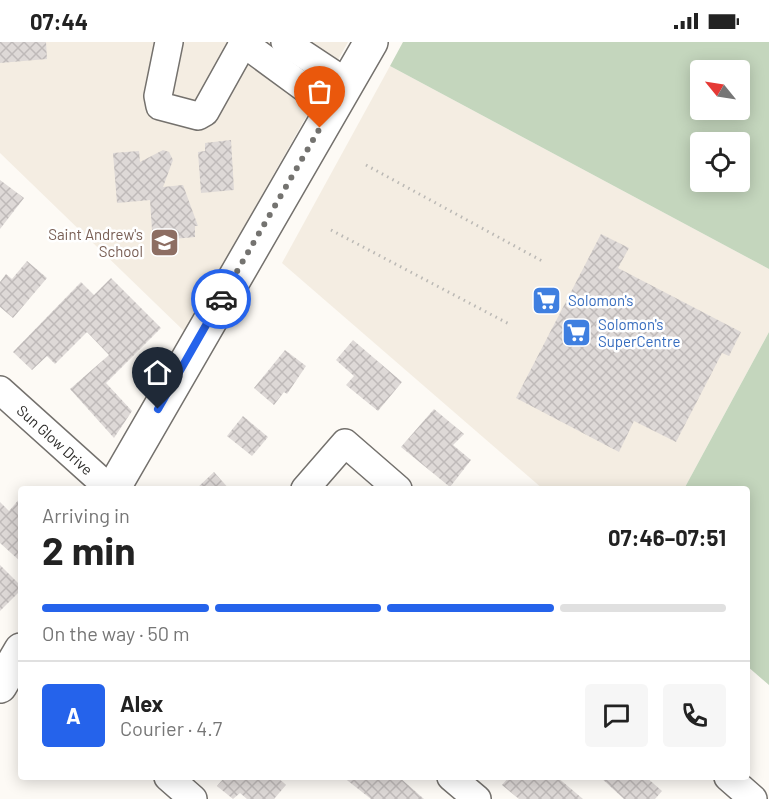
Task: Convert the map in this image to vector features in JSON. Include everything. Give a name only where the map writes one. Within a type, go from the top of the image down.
[{"type":"main road","points":[[114,486],[339,95],[363,45]]},
{"type":"main road","points":[[0,686],[18,655]]},
{"type":"street","points":[[169,42],[158,96],[160,106],[198,116],[205,112],[243,42],[339,95]]},
{"type":"street","points":[[285,42],[339,95]]},
{"type":"street","name":"Sun Glow Drive","points":[[3,399],[108,486]]},
{"type":"street","points":[[308,486],[345,443],[395,486]]},
{"type":"street","points":[[171,780],[193,799]]},
{"type":"street","points":[[455,780],[477,799]]},
{"type":"street","points":[[731,780],[753,799]]},
{"type":"path","points":[[366,165],[544,262]]},
{"type":"path","points":[[331,230],[511,325]]},
{"type":"shaded area","name":"Saint Andrew's School","points":[[0,42],[348,42],[185,332],[0,153]]},
{"type":"shaded area","name":"Solomon's","points":[[390,66],[769,269],[769,332],[686,486],[540,486],[282,263]]},
{"type":"green space","points":[[403,42],[769,42],[769,269],[390,66]]},
{"type":"green space","points":[[769,332],[769,685],[750,669],[750,486],[686,486]]},
{"type":"building","points":[[0,42],[46,42],[47,59],[0,63]]},
{"type":"building","points":[[231,140],[234,190],[201,193],[198,152],[205,151],[205,143]]},
{"type":"building","points":[[163,150],[169,152],[173,160],[163,187],[183,185],[198,226],[195,226],[195,237],[162,240],[161,229],[152,230],[150,200],[117,203],[113,153],[139,151],[140,162]]},
{"type":"building","points":[[0,180],[24,198],[0,229]]},
{"type":"building","points":[[601,234],[629,248],[618,268],[741,332],[729,356],[722,353],[676,442],[634,421],[619,452],[516,398]]},
{"type":"building","points":[[27,261],[47,278],[13,318],[0,307],[0,282],[6,274],[12,279]]},
{"type":"building","points":[[111,278],[161,328],[106,383],[132,411],[114,438],[70,389],[109,355],[87,332],[55,364],[47,356],[32,370],[13,352],[81,282],[94,295]]},
{"type":"building","points":[[353,340],[402,382],[378,411],[346,385],[354,376],[336,360]]},
{"type":"building","points":[[285,350],[306,366],[287,394],[284,392],[274,405],[254,388]]},
{"type":"building","points":[[434,409],[464,434],[453,445],[471,460],[449,486],[401,447]]},
{"type":"building","points":[[243,416],[268,437],[252,456],[227,436]]},
{"type":"building","points":[[214,472],[226,486],[199,486]]},
{"type":"building","points":[[18,500],[18,559],[0,543],[0,502],[9,511]]},
{"type":"building","points":[[0,565],[18,583],[18,593],[0,611]]},
{"type":"building","points":[[222,780],[280,780],[286,785],[274,799],[247,799],[240,793],[233,799],[217,786]]},
{"type":"building","points":[[347,780],[402,780],[424,799],[371,799]]},
{"type":"building","points":[[506,780],[561,780],[583,799],[519,799],[502,785]]},
{"type":"building","points":[[603,780],[649,780],[662,791],[655,799],[624,799]]},
{"type":"way so far","points":[[221,299],[320,128]]},
{"type":"place","name":"Saint Andrew's School","points":[[164,243]]},
{"type":"place","name":"Solomon's","points":[[547,300]]},
{"type":"place","name":"Solomon's SuperCentre","points":[[577,333]]},
{"type":"route","points":[[158,409],[221,299]]}]
